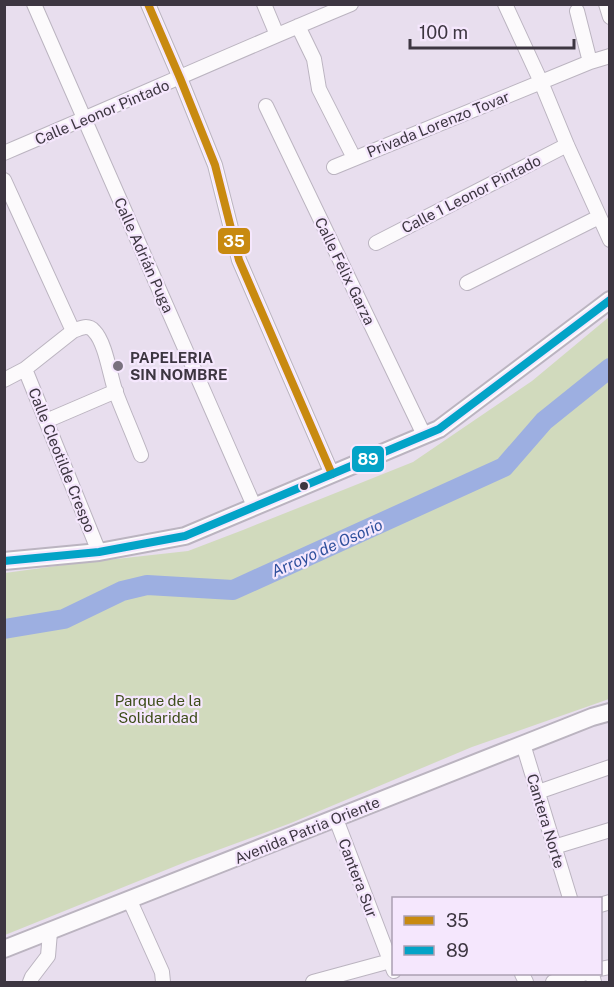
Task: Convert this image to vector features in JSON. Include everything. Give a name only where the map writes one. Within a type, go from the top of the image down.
[{"type":"street","name":"Calle Adrián Puga","points":[[34,4],[254,506]]},
{"type":"street","points":[[148,4],[215,165],[239,260],[332,474]]},
{"type":"street","points":[[264,4],[278,35]]},
{"type":"street","name":"Calle Leonor Pintado","points":[[4,153],[351,4]]},
{"type":"street","points":[[505,4],[609,240]]},
{"type":"street","points":[[606,4],[609,17]]},
{"type":"street","points":[[577,10],[590,62]]},
{"type":"street","points":[[298,26],[314,59],[319,89],[354,158]]},
{"type":"street","name":"Privada Lorenzo Tovar","points":[[334,167],[609,56]]},
{"type":"street","name":"Calle Félix Garza","points":[[266,106],[424,435]]},
{"type":"street","name":"Calle 1 Leonor Pintado","points":[[376,243],[567,145]]},
{"type":"street","points":[[5,181],[73,331]]},
{"type":"street","points":[[467,283],[599,217]]},
{"type":"street","points":[[4,561],[99,552],[185,536],[439,429],[609,300]]},
{"type":"street","points":[[4,380],[25,369],[73,331],[87,327],[94,331],[102,346],[116,391],[141,455]]},
{"type":"street","name":"Calle Cleotilde Crespo","points":[[25,369],[99,552]]},
{"type":"street","points":[[46,421],[116,391]]},
{"type":"street","name":"Avenida Patria Oriente","points":[[4,949],[609,712]]},
{"type":"street","name":"Cantera Norte","points":[[523,744],[570,897]]},
{"type":"street","points":[[538,792],[609,767]]},
{"type":"street","name":"Cantera Sur","points":[[336,819],[392,963]]},
{"type":"street","points":[[554,847],[609,830]]},
{"type":"street","points":[[130,901],[162,972],[163,982]]},
{"type":"street","points":[[30,982],[48,956],[50,932]]},
{"type":"street","points":[[313,982],[392,966]]},
{"type":"street","points":[[553,982],[580,975]]},
{"type":"green space","name":"Parque de la Solidaridad","points":[[609,317],[609,699],[472,747],[291,823],[188,861],[5,935],[5,573],[188,551],[413,462],[532,381]]},
{"type":"waterway","name":"Arroyo de Osorio","points":[[4,629],[64,619],[122,591],[147,585],[233,590],[504,467],[544,421],[610,368]]},
{"type":"transit line","name":"35","points":[[148,4],[215,165],[239,260],[332,474]]},
{"type":"transit line","name":"89","points":[[4,561],[99,552],[185,536],[439,429],[610,300]]},
{"type":"place","name":"PAPELERIA SIN NOMBRE","points":[[118,366]]}]
